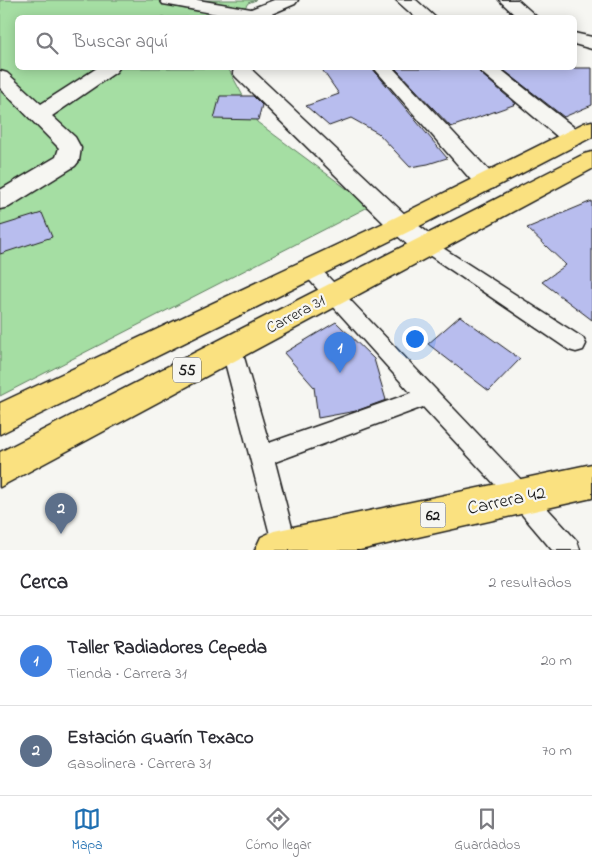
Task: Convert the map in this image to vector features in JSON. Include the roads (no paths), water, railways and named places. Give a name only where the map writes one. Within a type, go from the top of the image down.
[{"type":"highway","name":"Carrera 31","points":[[0,419],[401,225],[583,133]]},
{"type":"highway","name":"Carrera 31","points":[[0,470],[333,293],[592,159]]},
{"type":"highway","points":[[351,249],[375,272]]},
{"type":"highway","name":"Carrera 42","points":[[279,548],[592,481]]},
{"type":"street","points":[[169,0],[248,15]]},
{"type":"street","points":[[255,15],[288,0]]},
{"type":"street","points":[[406,0],[424,15]]},
{"type":"street","points":[[508,0],[525,15]]},
{"type":"street","points":[[186,15],[199,6]]},
{"type":"street","points":[[577,39],[592,43]]},
{"type":"street","points":[[39,115],[106,70]]},
{"type":"street","points":[[243,70],[401,225],[426,245]]},
{"type":"street","points":[[385,70],[486,182]]},
{"type":"street","points":[[491,70],[583,133]]},
{"type":"street","points":[[0,201],[67,161],[70,148],[67,142],[2,82]]},
{"type":"lane","points":[[426,245],[576,344]]},
{"type":"lane","points":[[310,269],[521,496],[568,550]]},
{"type":"lane","points":[[231,347],[262,456],[279,548]]},
{"type":"lane","points":[[262,456],[427,397]]},
{"type":"place","name":"Taller Radiadores Cepeda","points":[[340,373]]},
{"type":"place","name":"Estación Guarín Texaco","points":[[61,534]]}]
